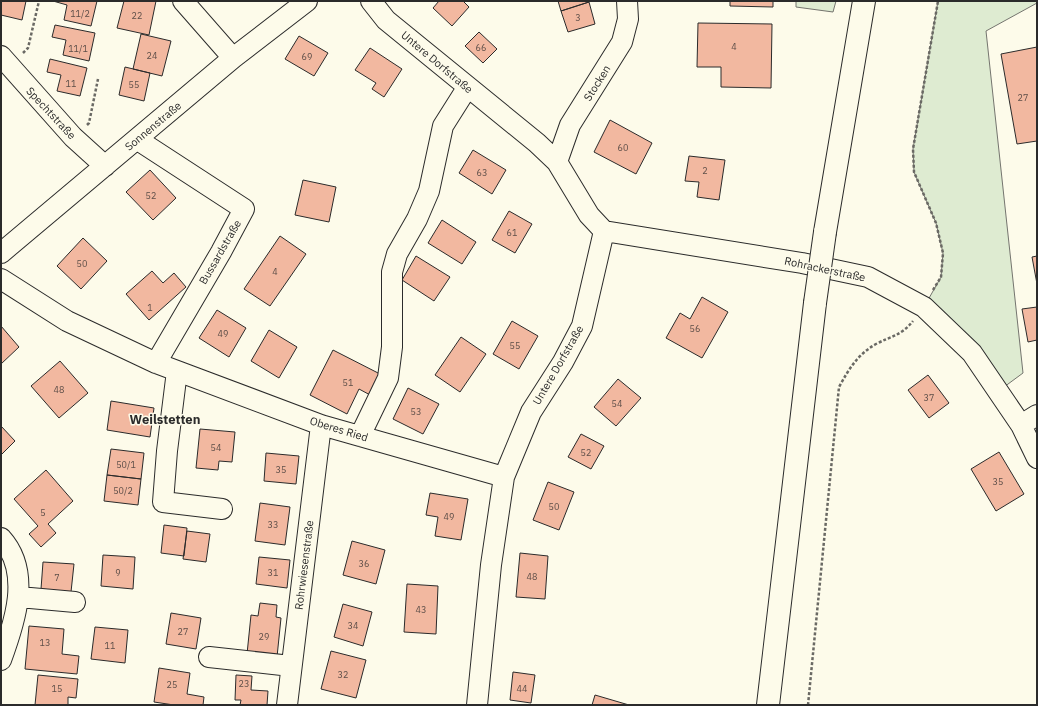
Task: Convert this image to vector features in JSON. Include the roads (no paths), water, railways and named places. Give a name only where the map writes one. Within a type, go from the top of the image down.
[{"type":"highway","points":[[768,705],[815,303],[825,232],[864,1]]},
{"type":"street","points":[[184,1],[232,58]]},
{"type":"street","name":"Sonnenstraße","points":[[1,253],[138,140],[232,58],[307,1]]},
{"type":"street","name":"Untere Dorfstraße","points":[[371,1],[386,20],[557,162],[589,215],[604,231],[582,326],[563,362],[531,412],[504,477],[491,565],[477,705]]},
{"type":"street","name":"Stocken","points":[[557,162],[570,125],[622,42],[628,19],[627,1]]},
{"type":"street","name":"Spechtstraße","points":[[5,61],[74,138],[105,166]]},
{"type":"street","points":[[360,436],[388,378],[392,348],[392,272],[397,254],[417,219],[430,191],[444,126],[467,88]]},
{"type":"street","name":"Bussardstraße","points":[[138,140],[244,209],[221,252],[156,363]]},
{"type":"street","name":"Rohrackerstraße","points":[[604,231],[802,263],[868,277],[924,307],[972,353],[1029,420],[1037,458]]},
{"type":"street","name":"Oberes Ried","points":[[1,279],[67,321],[156,363],[322,425],[504,477]]},
{"type":"street","points":[[177,371],[167,451],[163,502],[222,509]]},
{"type":"street","name":"Rohrwiesenstraße","points":[[287,705],[322,425]]},
{"type":"street","points":[[1,538],[6,543],[16,566],[19,597],[14,622],[1,660]]},
{"type":"street","points":[[19,597],[75,602]]},
{"type":"street","points":[[209,657],[292,666]]},
{"type":"district","name":"Weilstetten","points":[[165,419]]}]
